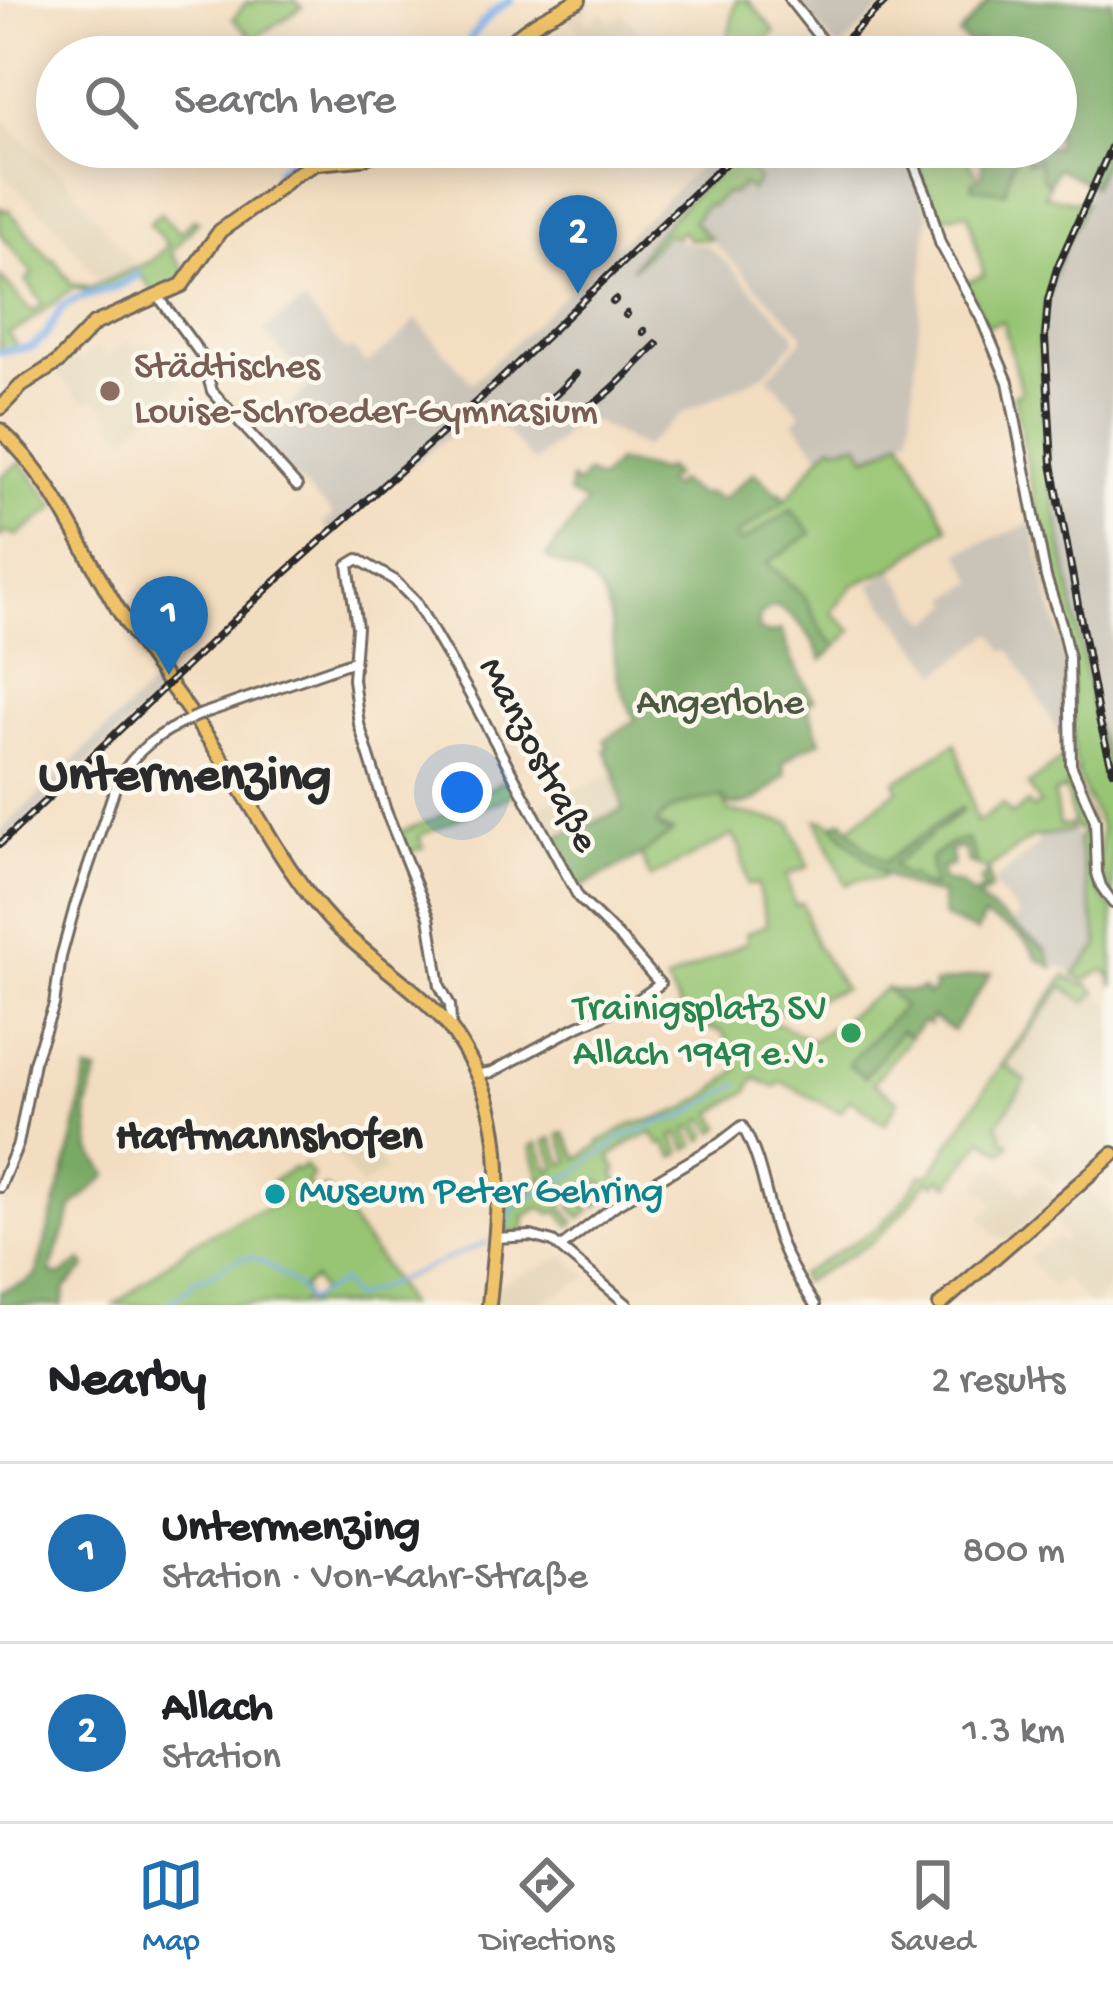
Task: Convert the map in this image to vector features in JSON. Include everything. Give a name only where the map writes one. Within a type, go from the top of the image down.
[{"type":"main road","points":[[514,36],[579,0]]},
{"type":"main road","points":[[0,409],[18,388],[57,363],[94,324],[182,285],[220,231],[306,168]]},
{"type":"main road","points":[[0,427],[49,487],[119,611],[223,760],[298,880],[341,930],[446,1016],[481,1074],[493,1107],[503,1172],[489,1305]]},
{"type":"main road","points":[[446,1016],[482,1086],[494,1130],[496,1238]]},
{"type":"main road","points":[[940,1305],[1113,1154]]},
{"type":"street","points":[[790,0],[819,36]]},
{"type":"street","points":[[916,168],[940,243],[986,328],[1008,382],[1046,577],[1069,658],[1071,765],[1094,816],[1097,873],[1113,903]]},
{"type":"street","points":[[158,296],[202,356],[212,391],[297,486]]},
{"type":"street","name":"Manzostraße","points":[[354,661],[357,627],[348,566],[358,559],[394,580],[415,601],[579,898],[661,986],[481,1074]]},
{"type":"street","points":[[0,1187],[17,1144],[36,1054],[54,1005],[61,957],[112,793],[125,767],[146,743],[205,713],[354,661],[354,696],[363,739],[392,828],[429,917],[446,1016]]},
{"type":"street","points":[[560,1248],[616,1204],[742,1126],[760,1166],[780,1240],[815,1305]]},
{"type":"street","points":[[496,1238],[535,1236],[560,1248],[628,1305]]},
{"type":"shaded area","points":[[583,0],[591,10],[584,16],[590,23],[601,12],[612,23],[622,13],[645,36],[578,36],[561,12]]},
{"type":"shaded area","points":[[796,0],[891,0],[854,36],[827,36]]},
{"type":"shaded area","points":[[2,118],[36,152],[36,168],[59,170],[137,268],[101,284],[60,230],[0,171]]},
{"type":"shaded area","points":[[1113,119],[1113,796],[1099,754],[1041,442],[1036,366],[1042,292]]},
{"type":"shaded area","points":[[698,168],[726,168],[654,248],[669,237],[707,246],[794,333],[795,341],[764,374],[683,413],[643,448],[581,418],[573,420],[534,463],[490,413],[478,415],[330,534],[323,524],[333,514],[253,439],[310,386],[263,330],[304,302],[346,352],[352,348],[367,364],[416,319],[472,383]]},
{"type":"shaded area","points":[[743,168],[912,168],[928,212],[910,434],[867,457],[833,444],[821,455],[794,422],[801,413],[768,377],[801,341],[802,333],[692,220]]},
{"type":"shaded area","points":[[128,341],[136,350],[145,343],[183,383],[127,436],[110,423],[114,418],[97,400],[83,402],[56,373],[56,367],[70,352],[80,361],[98,347],[106,357]]},
{"type":"shaded area","points":[[1032,523],[1062,643],[1065,738],[1013,654],[1009,649],[1005,652],[993,633],[939,673],[870,585],[892,569],[930,622],[953,604],[949,598],[976,582],[959,552]]},
{"type":"shaded area","points":[[156,681],[168,687],[0,847],[0,832]]},
{"type":"shaded area","points":[[615,772],[623,810],[550,840],[534,809]]},
{"type":"shaded area","points":[[1071,831],[1079,838],[1100,946],[1074,974],[1053,967],[1045,950],[1012,924],[1019,915],[995,881],[1038,845],[1037,837]]},
{"type":"shaded area","points":[[1063,986],[1086,1003],[1096,992],[1113,1007],[1113,1147],[1071,1185],[1062,1177],[1054,1185],[1030,1160],[1051,1139],[1032,1119],[1010,1144],[997,1125],[1025,1082],[1004,1067]]},
{"type":"shaded area","points":[[353,1126],[386,1169],[362,1187],[335,1152],[329,1136]]},
{"type":"shaded area","points":[[992,1165],[1023,1194],[1039,1180],[1056,1198],[1007,1241],[980,1217],[995,1204],[978,1184]]},
{"type":"shaded area","points":[[1083,1187],[1113,1216],[1113,1280],[1096,1305],[1089,1305],[1065,1279],[1053,1287],[1027,1258],[1057,1238],[1062,1243],[1067,1239],[1049,1215]]},
{"type":"shaded area","points":[[564,1257],[589,1277],[535,1305],[494,1305],[497,1285]]},
{"type":"green space","points":[[256,0],[295,0],[302,7],[259,36],[247,36],[233,19],[247,1]]},
{"type":"green space","points":[[736,0],[748,0],[775,32],[771,36],[728,36]]},
{"type":"green space","points":[[989,0],[1113,0],[1113,140],[1093,186],[1057,168],[1077,168],[1077,36],[959,35]]},
{"type":"green space","points":[[722,168],[748,168],[759,180],[751,191],[744,184],[711,206],[707,204],[693,221],[711,239],[689,239],[683,232],[676,238],[667,234],[631,269],[669,220]]},
{"type":"green space","points":[[920,168],[973,168],[980,179],[972,181],[972,187],[1004,192],[1010,168],[1040,168],[1049,184],[1045,196],[1085,203],[1052,277],[1039,338],[1045,451],[1094,720],[1113,780],[1113,899],[1099,867],[1101,828],[1078,776],[1066,626],[1052,589],[1014,395],[1021,392],[1003,321],[987,326],[965,282],[984,276],[968,213],[935,218]]},
{"type":"green space","points":[[982,168],[1011,168],[1005,192],[972,187]]},
{"type":"green space","points":[[1040,168],[1057,168],[1049,184]]},
{"type":"green space","points":[[0,207],[8,209],[72,284],[92,287],[152,261],[168,245],[149,224],[160,213],[180,233],[193,219],[198,221],[171,253],[187,273],[183,279],[154,294],[142,276],[95,295],[73,288],[8,333],[19,350],[0,352],[0,276],[32,312],[43,304],[26,280],[33,274],[0,233]]},
{"type":"green space","points":[[902,438],[948,527],[892,569],[853,585],[832,612],[852,631],[837,646],[824,635],[804,596],[766,562],[791,510],[741,542],[735,536],[787,499],[833,444],[859,443],[867,457]]},
{"type":"green space","points":[[21,462],[56,507],[17,536],[7,532],[0,537],[0,477]]},
{"type":"green space","name":"Angerlohe","points":[[617,462],[666,468],[673,475],[665,482],[671,488],[677,481],[697,494],[721,500],[755,472],[780,492],[787,499],[736,539],[742,542],[791,510],[812,533],[767,563],[804,596],[824,634],[837,646],[822,660],[809,635],[790,615],[774,606],[760,615],[758,630],[770,634],[781,630],[814,699],[807,704],[821,741],[783,763],[786,774],[752,802],[726,804],[723,797],[670,811],[656,824],[672,831],[669,835],[579,891],[550,840],[623,810],[605,740],[635,720],[617,673],[603,595],[584,576],[546,557],[587,503],[569,494],[571,480],[578,485],[587,473],[600,480]]},
{"type":"green space","points":[[956,743],[977,823],[1003,804],[1012,815],[1028,803],[1032,809],[1040,804],[1028,785],[1064,757],[1091,823],[1077,830],[1074,826],[1065,786],[1054,793],[1059,826],[1070,825],[1071,831],[1031,838],[987,870],[976,865],[967,839],[930,859],[934,887],[912,880],[892,865],[961,812],[960,808],[884,863],[849,828],[899,789],[895,782]]},
{"type":"green space","points":[[511,777],[519,792],[419,836],[423,848],[406,853],[400,832],[435,819]]},
{"type":"green space","points":[[723,796],[729,811],[791,823],[808,867],[786,875],[795,906],[802,903],[815,943],[844,989],[773,1014],[774,1021],[812,1041],[887,988],[903,1007],[848,1064],[901,1030],[910,1037],[873,1083],[898,1101],[885,1124],[850,1099],[839,1112],[782,1082],[774,1087],[755,1078],[748,1091],[713,1113],[722,1127],[715,1132],[705,1118],[700,1121],[708,1136],[702,1141],[693,1126],[687,1129],[695,1145],[687,1149],[679,1134],[673,1137],[681,1153],[674,1157],[652,1133],[610,1157],[623,1188],[612,1196],[601,1182],[596,1183],[606,1199],[596,1207],[582,1190],[577,1191],[590,1211],[581,1218],[569,1198],[561,1206],[575,1222],[570,1226],[557,1211],[552,1214],[541,1207],[524,1217],[525,1232],[509,1233],[504,1228],[507,1198],[545,1175],[540,1177],[531,1146],[537,1143],[550,1172],[556,1167],[545,1141],[552,1138],[563,1164],[570,1161],[559,1135],[564,1133],[578,1158],[633,1124],[687,1108],[738,1069],[723,1032],[689,1023],[666,982],[747,942],[746,933],[767,925],[757,884],[748,885],[733,835],[650,878],[641,855],[672,832],[656,824],[663,816],[686,804]]},
{"type":"green space","points":[[960,808],[961,812],[893,865],[906,877],[911,874],[933,887],[930,859],[951,843],[967,839],[976,865],[968,863],[964,848],[950,850],[953,865],[941,869],[942,880],[961,884],[973,896],[984,888],[980,881],[989,872],[991,889],[978,900],[1046,950],[1053,967],[1037,959],[1015,933],[984,917],[977,932],[944,918],[941,894],[894,879],[868,861],[833,825],[843,820],[863,846],[885,862]]},
{"type":"green space","points":[[817,820],[833,825],[882,878],[846,885]]},
{"type":"green space","points":[[1091,830],[1095,881],[1113,909],[1113,986],[1109,973],[1103,971],[1083,980],[1074,974],[1099,946],[1078,842],[1081,834]]},
{"type":"green space","points":[[991,973],[953,1031],[931,1017],[929,1025],[923,1022],[910,1037],[900,1031],[865,1077],[848,1064],[903,1007],[888,989],[923,989],[927,995],[934,991],[934,984]]},
{"type":"green space","points":[[1065,976],[1087,983],[1096,992],[1086,1003],[1063,986],[1005,1066],[1026,1081],[997,1125],[1010,1144],[1003,1152],[983,1139],[949,1185],[940,1178],[935,1184],[928,1180],[872,1242],[803,1282],[799,1275],[876,1229],[922,1174],[931,1173]]},
{"type":"green space","points":[[87,1071],[97,1073],[87,1111],[91,1151],[108,1175],[73,1206],[50,1272],[59,1276],[82,1261],[86,1267],[65,1288],[62,1305],[0,1305],[0,1291],[36,1275],[74,1138]]},
{"type":"green space","points":[[305,1165],[313,1177],[307,1181],[314,1192],[311,1198],[326,1188],[407,1305],[305,1305],[321,1292],[314,1279],[302,1288],[306,1298],[299,1305],[115,1305],[193,1243],[281,1203],[272,1181]]},
{"type":"waterway","points":[[473,36],[511,0]]},
{"type":"waterway","points":[[277,172],[281,168]]},
{"type":"waterway","points":[[0,352],[32,347],[45,336],[62,307],[138,275]]},
{"type":"waterway","points":[[505,1231],[523,1199],[574,1175],[614,1141],[681,1118],[740,1083]]},
{"type":"waterway","points":[[440,1262],[488,1242]]},
{"type":"waterway","points":[[165,1305],[191,1287],[192,1281],[249,1258],[260,1260],[292,1282],[308,1301],[342,1281],[352,1298],[397,1281]]},
{"type":"waterway","points":[[399,1280],[436,1264]]},
{"type":"railway","points":[[850,36],[887,0]]},
{"type":"railway","points":[[1113,143],[1057,268],[1045,337],[1052,464],[1113,771]]},
{"type":"railway","points":[[0,844],[267,589],[493,387],[720,168]]},
{"type":"railway","points":[[538,418],[556,419],[589,407],[657,344]]},
{"type":"railway","points":[[465,421],[539,405],[576,374]]},
{"type":"place","name":"Allach","points":[[578,294]]},
{"type":"place","name":"Städtisches Louise-Schroeder-Gymnasium","points":[[110,391]]},
{"type":"place","name":"Untermenzing","points":[[169,675]]},
{"type":"place","name":"Trainigsplatz SV Allach 1949 e.V.","points":[[851,1033]]},
{"type":"place","name":"Museum Peter Gehring","points":[[275,1194]]},
{"type":"district","name":"Untermenzing","points":[[185,779]]},
{"type":"district","name":"Hartmannshofen","points":[[269,1138]]}]
